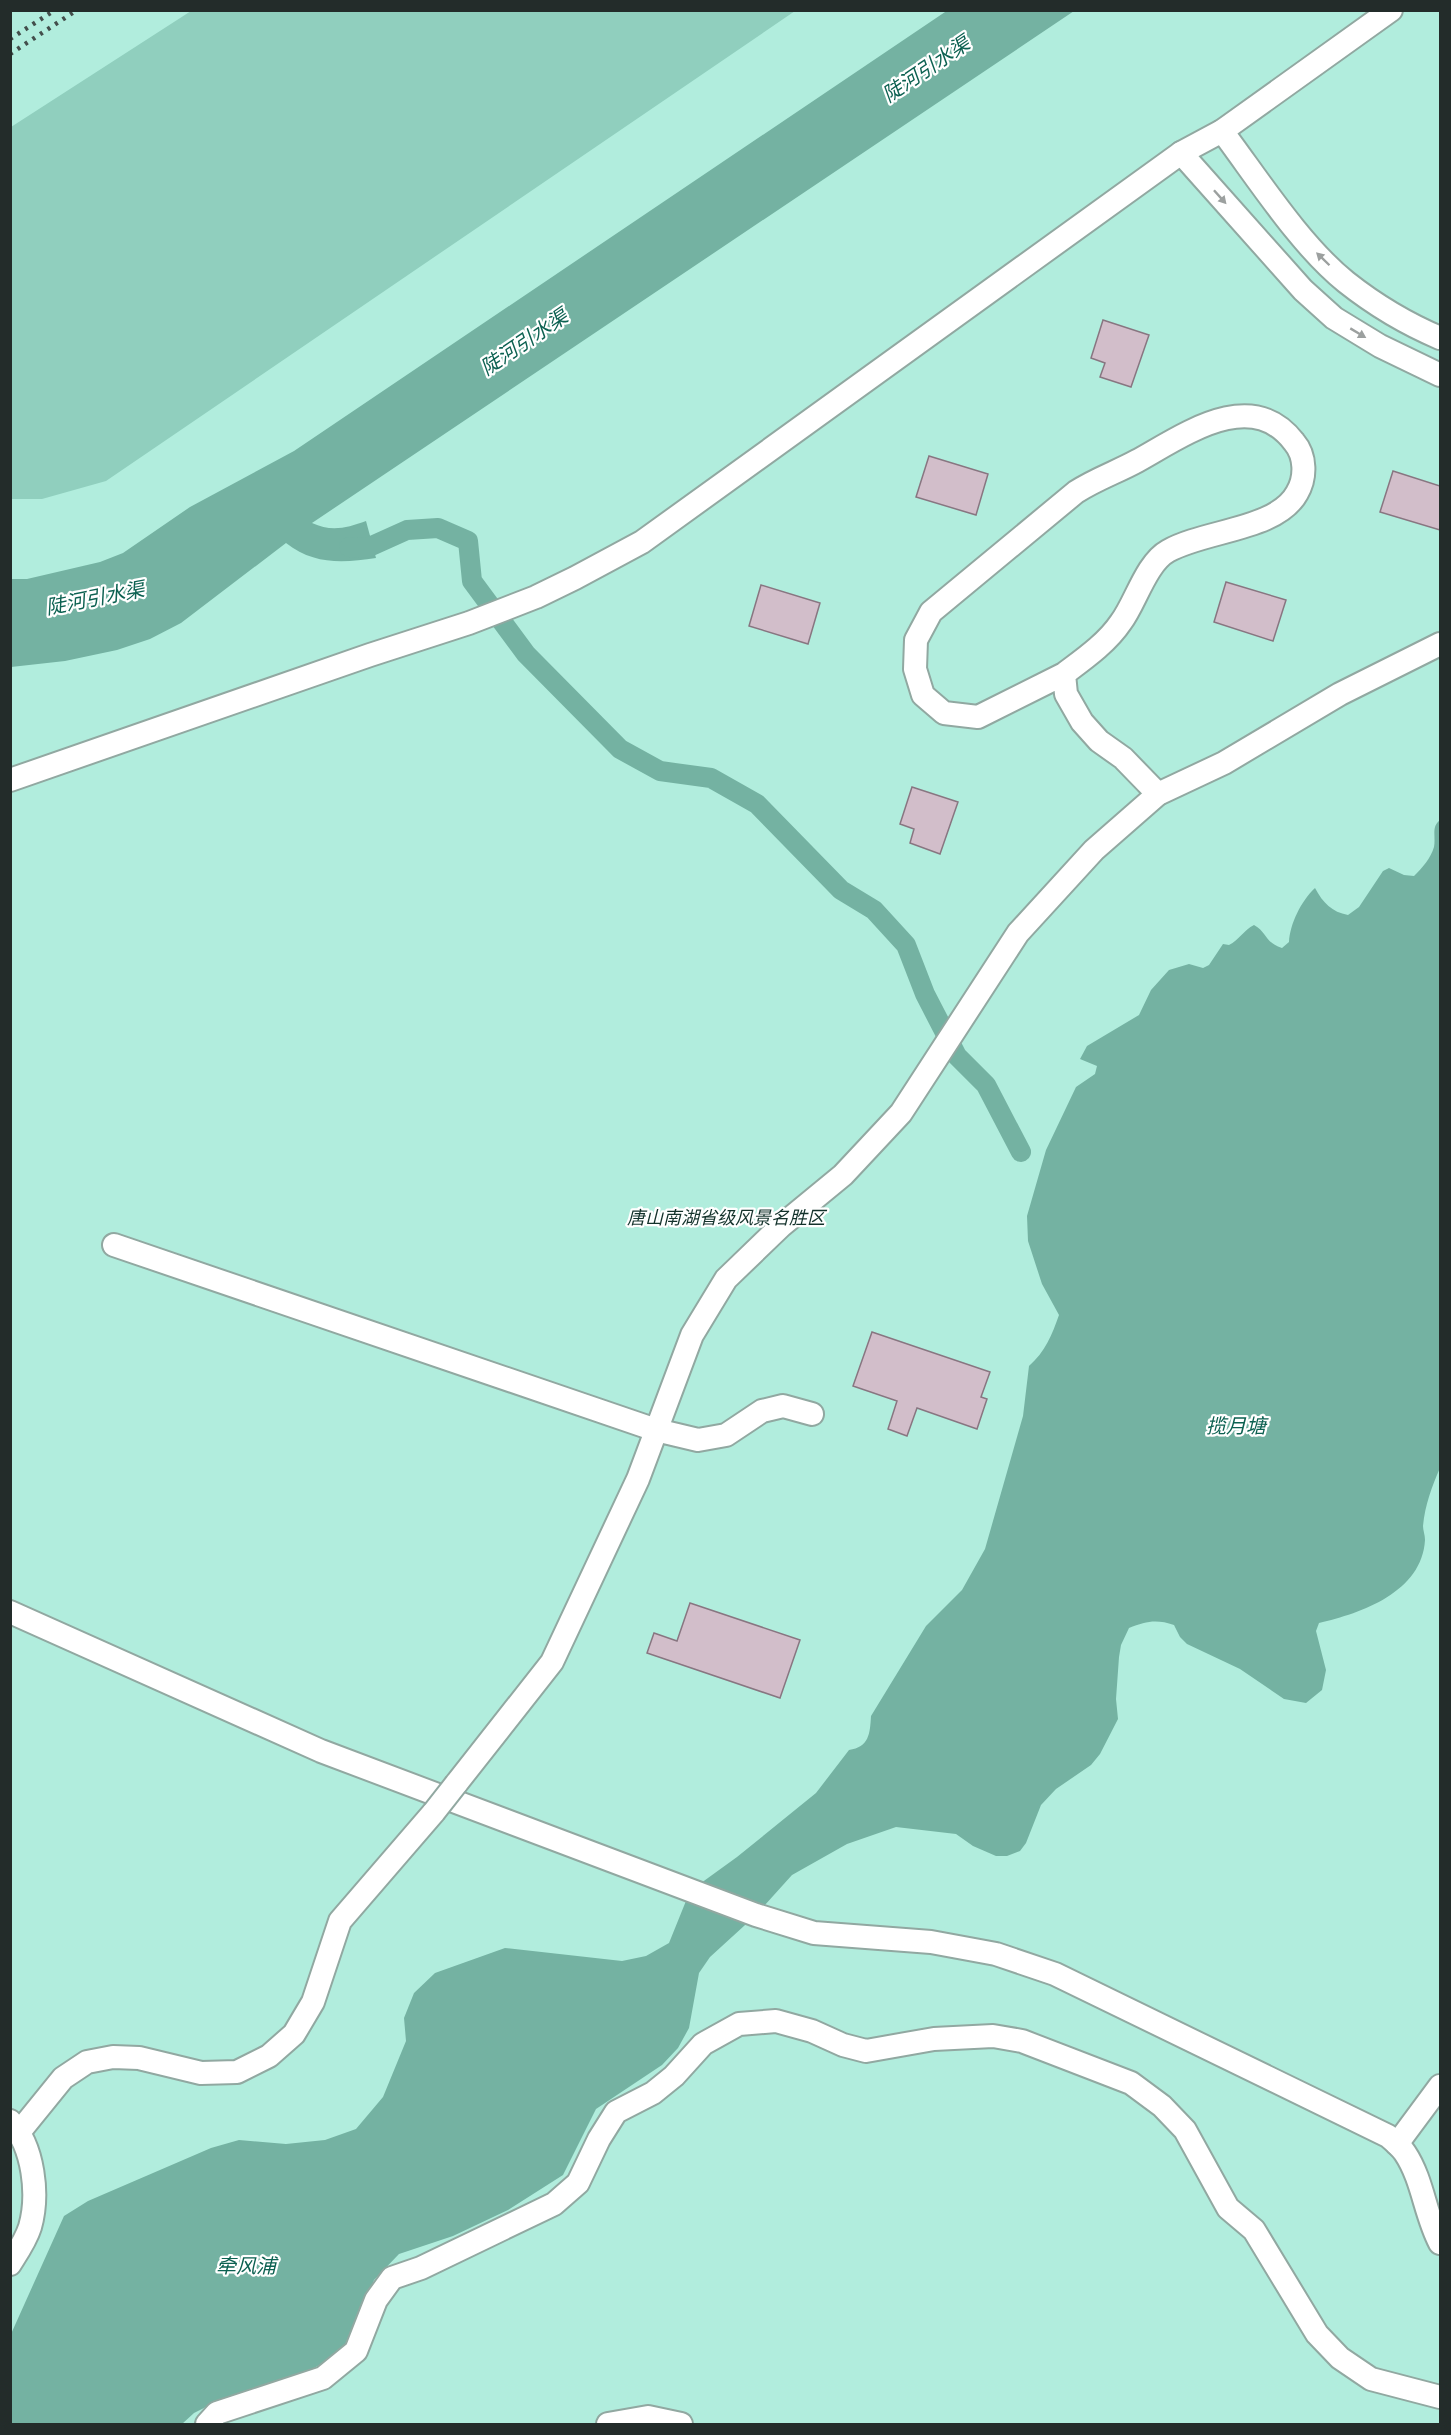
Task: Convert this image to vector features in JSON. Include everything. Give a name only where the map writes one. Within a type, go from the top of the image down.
[{"type":"street","points":[[10,780],[469,623],[536,597],[642,542],[1180,153],[1221,131],[1391,10]]},
{"type":"street","points":[[1221,131],[1312,249],[1346,282],[1385,310],[1440,338]]},
{"type":"street","points":[[1180,153],[1303,290],[1334,318],[1380,346],[1440,375]]},
{"type":"street","points":[[1231,416],[1263,418],[1281,426],[1297,445],[1305,474],[1297,493],[1288,506],[1267,520],[1199,538],[1166,552],[1143,580],[1122,622],[1096,649],[1064,674],[978,717],[944,713],[924,695],[915,669],[915,640],[931,612],[1076,492],[1095,480],[1126,467],[1195,429],[1231,416]]},
{"type":"street","points":[[10,2264],[30,2228],[34,2197],[32,2170],[15,2126],[63,2078],[87,2062],[113,2057],[139,2058],[201,2073],[237,2072],[269,2056],[294,2034],[313,2002],[340,1921],[434,1812],[552,1662],[638,1479],[692,1335],[726,1279],[781,1226],[843,1174],[901,1113],[1018,933],[1094,850],[1158,794],[1224,763],[1340,694],[1440,644]]},
{"type":"street","points":[[1064,674],[1066,694],[1082,722],[1099,741],[1123,758],[1158,794]]},
{"type":"street","points":[[114,1245],[656,1430],[698,1440],[726,1435],[762,1411],[783,1406],[812,1414]]},
{"type":"street","points":[[10,1612],[321,1751],[756,1915],[814,1933],[931,1942],[996,1954],[1054,1974],[1365,2122],[1388,2136],[1405,2153],[1440,2243]]},
{"type":"street","points":[[207,2424],[217,2413],[323,2378],[356,2351],[376,2300],[392,2278],[421,2268],[554,2204],[578,2183],[599,2139],[616,2112],[653,2093],[674,2076],[703,2044],[739,2024],[776,2021],[812,2031],[843,2045],[866,2051],[934,2039],[993,2036],[1022,2041],[1131,2083],[1162,2106],[1185,2130],[1228,2208],[1254,2230],[1317,2334],[1340,2358],[1371,2379],[1440,2397]]},
{"type":"street","points":[[1397,2145],[1440,2086]]},
{"type":"street","points":[[609,2424],[648,2417],[681,2424]]},
{"type":"green space","name":"唐山南湖省级风景名胜区","points":[[11,11],[1440,11],[1440,2424],[11,2424]]},
{"type":"shaded area","points":[[191,11],[795,11],[106,481],[42,499],[11,499],[11,127]]},
{"type":"water","name":"陡河引水渠","points":[[948,10],[1074,11],[312,523],[339,528],[366,521],[376,558],[329,561],[307,555],[286,543],[181,623],[150,639],[117,650],[65,661],[11,667],[11,579],[27,579],[100,562],[123,553],[190,507],[294,451]]},
{"type":"water","name":"揽月塘","points":[[1440,820],[1440,1468],[1425,1511],[1423,1526],[1425,1540],[1421,1558],[1413,1574],[1387,1597],[1371,1606],[1319,1623],[1316,1631],[1326,1670],[1322,1690],[1306,1703],[1284,1699],[1240,1669],[1187,1644],[1180,1637],[1174,1625],[1152,1622],[1129,1628],[1121,1645],[1119,1657],[1116,1699],[1118,1719],[1100,1754],[1091,1765],[1056,1789],[1041,1805],[1026,1843],[1020,1851],[1007,1856],[996,1856],[973,1846],[956,1834],[896,1827],[847,1844],[792,1875],[756,1915],[710,1957],[699,1973],[689,2028],[678,2048],[662,2065],[596,2109],[563,2175],[508,2210],[453,2236],[399,2254],[374,2280],[351,2339],[336,2356],[294,2379],[214,2403],[194,2413],[182,2424],[11,2424],[11,2334],[64,2216],[88,2201],[211,2148],[239,2140],[286,2144],[325,2140],[356,2129],[383,2097],[406,2041],[404,2018],[414,1993],[435,1973],[505,1948],[622,1961],[646,1956],[669,1943],[690,1891],[737,1857],[816,1793],[849,1750],[864,1743],[869,1734],[871,1716],[926,1626],[962,1590],[985,1549],[1023,1416],[1029,1366],[1047,1343],[1059,1315],[1042,1284],[1028,1241],[1027,1216],[1046,1150],[1076,1087],[1095,1074],[1097,1066],[1080,1059],[1087,1046],[1139,1015],[1151,990],[1169,970],[1189,964],[1203,968],[1209,965],[1223,944],[1233,943],[1254,925],[1272,943],[1282,948],[1289,942],[1294,920],[1301,906],[1315,888],[1328,906],[1348,915],[1359,907],[1383,871],[1389,868],[1404,875],[1414,876],[1433,851],[1435,829]]},
{"type":"building","points":[[1103,320],[1149,335],[1131,387],[1100,377],[1105,363],[1091,358]]},
{"type":"building","points":[[929,456],[988,474],[976,515],[916,497]]},
{"type":"building","points":[[1393,471],[1440,486],[1440,530],[1380,512]]},
{"type":"building","points":[[1226,582],[1286,600],[1273,641],[1214,622]]},
{"type":"building","points":[[761,585],[820,603],[808,644],[749,626]]},
{"type":"building","points":[[912,787],[958,802],[940,854],[910,843],[914,829],[900,824]]},
{"type":"building","points":[[872,1332],[990,1372],[981,1397],[987,1399],[977,1429],[917,1408],[907,1436],[888,1429],[897,1401],[853,1386]]},
{"type":"building","points":[[690,1603],[800,1640],[780,1698],[647,1653],[654,1633],[677,1641]]},
{"type":"waterway","points":[[349,547],[367,548],[407,530],[438,528],[468,541],[472,581],[526,654],[620,749],[660,771],[711,778],[757,804],[841,890],[874,910],[906,945],[925,994],[957,1056],[986,1085],[1021,1152]]},
{"type":"railway","points":[[10,39],[55,10]]},
{"type":"railway","points":[[10,54],[77,10]]},
{"type":"water label","name":"牵风浦","points":[[246,2266]]}]
